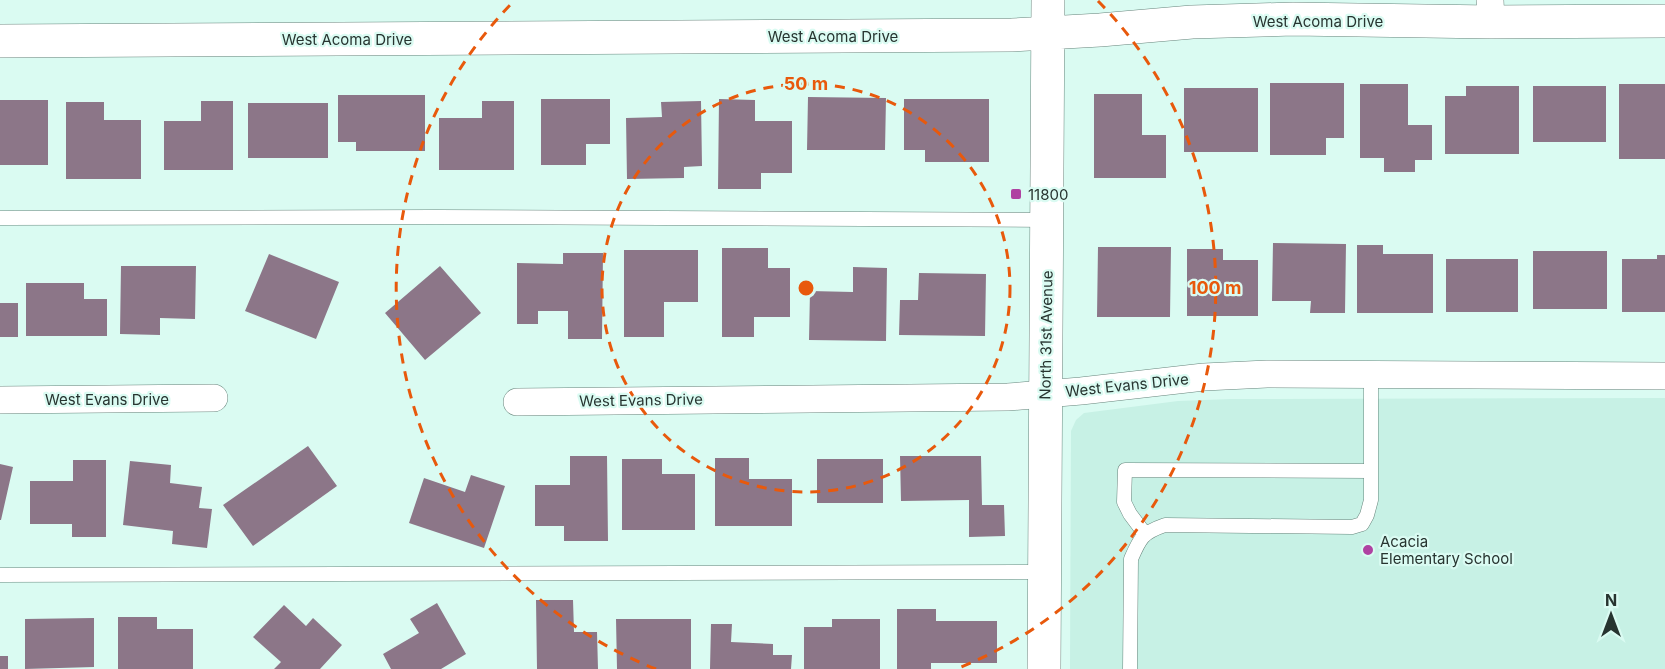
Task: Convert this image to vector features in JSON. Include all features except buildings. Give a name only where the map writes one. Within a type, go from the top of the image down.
[{"type":"street","name":"North 31st Avenue","points":[[1044,669],[1048,0]]},
{"type":"street","name":"West Acoma Drive","points":[[0,41],[1012,35],[1192,22],[1491,11],[1665,21]]},
{"type":"street","name":"West Evans Drive","points":[[517,402],[1008,397],[1204,377],[1267,374],[1665,376]]},
{"type":"street","name":"West Evans Drive","points":[[0,399],[214,398]]},
{"type":"lane","points":[[0,218],[436,217],[1047,220]]},
{"type":"lane","points":[[1130,669],[1131,559],[1137,544],[1145,534],[1165,525],[1352,527],[1362,524],[1371,500],[1371,375]]},
{"type":"lane","points":[[1145,534],[1124,502],[1125,470],[1371,471]]},
{"type":"lane","points":[[0,575],[1044,572]]},
{"type":"shaded area","name":"Acacia Elementary School","points":[[1665,398],[1665,669],[1070,669],[1071,431],[1076,420],[1084,413],[1178,401],[1231,399]]},
{"type":"place","name":"11800","points":[[1016,194]]},
{"type":"place","name":"Acacia Elementary School","points":[[1368,550]]}]
